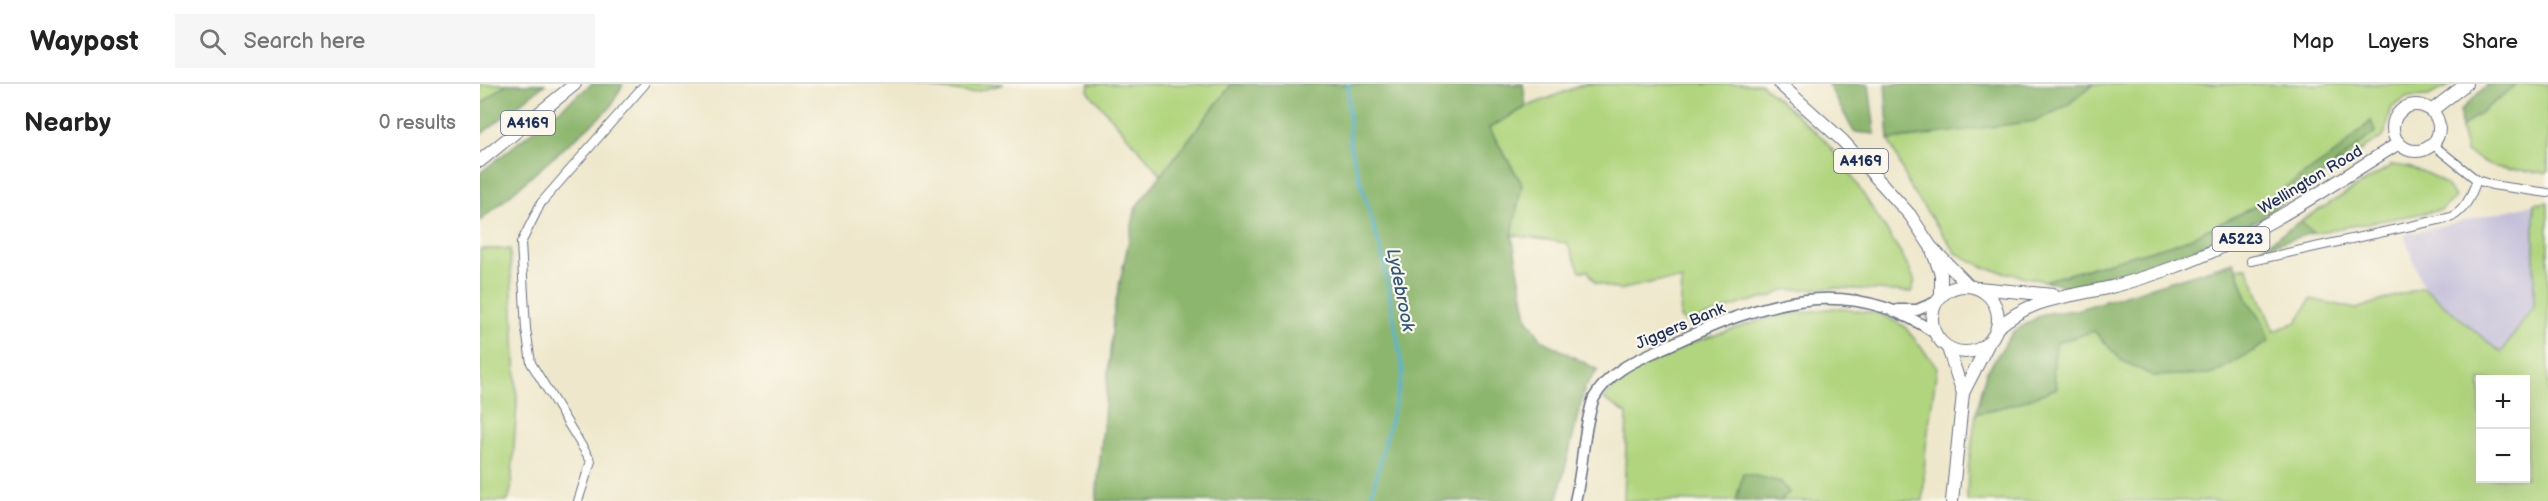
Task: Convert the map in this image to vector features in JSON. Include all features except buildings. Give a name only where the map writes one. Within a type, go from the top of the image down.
[{"type":"main road","name":"A4169","points":[[480,161],[575,84]]},
{"type":"main road","name":"A4169","points":[[1780,84],[1843,141],[1910,215],[1931,246],[1973,286]]},
{"type":"main road","points":[[2431,111],[2466,84]]},
{"type":"main road","points":[[2417,105],[2431,111],[2438,124],[2438,131],[2432,144],[2419,150],[2412,150],[2399,143],[2393,129],[2397,115],[2409,106],[2417,105]]},
{"type":"main road","name":"Wellington Road","points":[[1997,328],[2028,307],[2066,295],[2110,287],[2171,268],[2235,243],[2301,206],[2399,143]]},
{"type":"main road","name":"A4169","points":[[1931,246],[1941,274],[1939,299]]},
{"type":"main road","points":[[1952,501],[1963,393],[1997,328],[1997,309],[1993,300],[1973,286],[1949,289],[1939,299],[1932,312],[1935,333],[1948,348],[1963,393]]},
{"type":"main road","name":"Wellington Road","points":[[1973,286],[2034,294],[2066,295]]},
{"type":"main road","points":[[1948,348],[1969,352],[1988,343]]},
{"type":"street","points":[[578,501],[591,461],[531,363],[526,328],[521,243],[541,203],[645,84]]},
{"type":"street","points":[[2432,144],[2477,180],[2492,185],[2548,193]]},
{"type":"street","points":[[2251,261],[2452,217],[2461,211],[2468,201],[2477,180]]},
{"type":"street","name":"Jiggers Bank","points":[[1895,310],[1917,309],[1939,299]]},
{"type":"street","name":"Jiggers Bank","points":[[1575,501],[1581,449],[1593,400],[1605,382],[1622,367],[1700,331],[1765,306],[1806,300],[1860,301],[1895,310],[1915,319],[1935,333]]},
{"type":"shaded area","points":[[2534,204],[2534,306],[2501,353],[2423,287],[2404,235]]},
{"type":"green space","points":[[480,84],[506,84],[480,105]]},
{"type":"green space","points":[[506,84],[545,84],[480,135],[480,105]]},
{"type":"green space","points":[[592,84],[623,84],[610,108],[480,221],[480,173]]},
{"type":"green space","points":[[898,84],[1004,84],[971,93]]},
{"type":"green space","points":[[1089,84],[1232,84],[1161,175],[1088,91]]},
{"type":"green space","points":[[1232,84],[1523,84],[1526,107],[1489,128],[1522,184],[1512,235],[1527,318],[1542,340],[1598,370],[1585,387],[1557,501],[1096,501],[1114,310],[1136,207]]},
{"type":"green space","points":[[1585,84],[1761,84],[1824,139],[1847,169],[1901,253],[1915,281],[1911,292],[1838,288],[1783,290],[1773,296],[1743,303],[1688,323],[1680,318],[1682,280],[1658,281],[1619,290],[1596,283],[1588,271],[1580,271],[1567,243],[1512,235],[1522,184],[1489,128],[1526,107]]},
{"type":"green space","points":[[1828,84],[1869,84],[1875,134],[1854,132]]},
{"type":"green space","points":[[1885,84],[2093,84],[2066,106],[2036,121],[1889,140]]},
{"type":"green space","points":[[2093,84],[2446,84],[2449,86],[2428,96],[2408,97],[2392,107],[2384,136],[2323,175],[2375,132],[2371,121],[2336,153],[2264,202],[2184,241],[2044,281],[1985,268],[1956,253],[1911,189],[1889,140],[1925,136],[2066,106]]},
{"type":"green space","points":[[2488,84],[2517,84],[2461,128],[2460,111]]},
{"type":"green space","points":[[2517,84],[2548,84],[2548,171],[2545,173],[2494,167],[2466,152],[2461,128]]},
{"type":"green space","points":[[2371,121],[2375,132],[2323,175],[2258,220],[2192,250],[2127,273],[2071,287],[2044,281],[2184,241],[2264,202],[2336,153]]},
{"type":"green space","points":[[2392,165],[2409,168],[2436,178],[2455,197],[2441,210],[2313,233],[2301,221]]},
{"type":"green space","points":[[2548,202],[2548,501],[1967,501],[1968,470],[1976,414],[2018,403],[2057,388],[2053,371],[2056,343],[2094,331],[2121,360],[2263,322],[2248,301],[2237,269],[2247,267],[2274,331],[2297,322],[2311,299],[2356,309],[2423,287],[2501,353],[2534,306],[2534,204]]},
{"type":"green space","points":[[2301,221],[2313,233],[2261,248]]},
{"type":"green space","points":[[480,249],[510,249],[517,403],[511,489],[508,501],[480,501]]},
{"type":"green space","points":[[2234,262],[2248,301],[2263,322],[2269,342],[2213,374],[2153,376],[2121,360],[2094,331],[2056,343],[2053,371],[2057,388],[2018,403],[1976,414],[1986,373],[2013,332],[2043,314],[2076,310]]},
{"type":"green space","points":[[1835,308],[1881,314],[1904,326],[1937,367],[1925,454],[1923,501],[1780,501],[1789,492],[1744,474],[1736,501],[1624,501],[1627,414],[1604,399],[1623,377],[1688,344],[1771,317]]},
{"type":"green space","points":[[1743,473],[1781,482],[1789,493],[1780,501],[1736,501]]},
{"type":"waterway","name":"Lydebrook","points":[[1348,84],[1350,146],[1384,262],[1403,372],[1370,501]]}]
